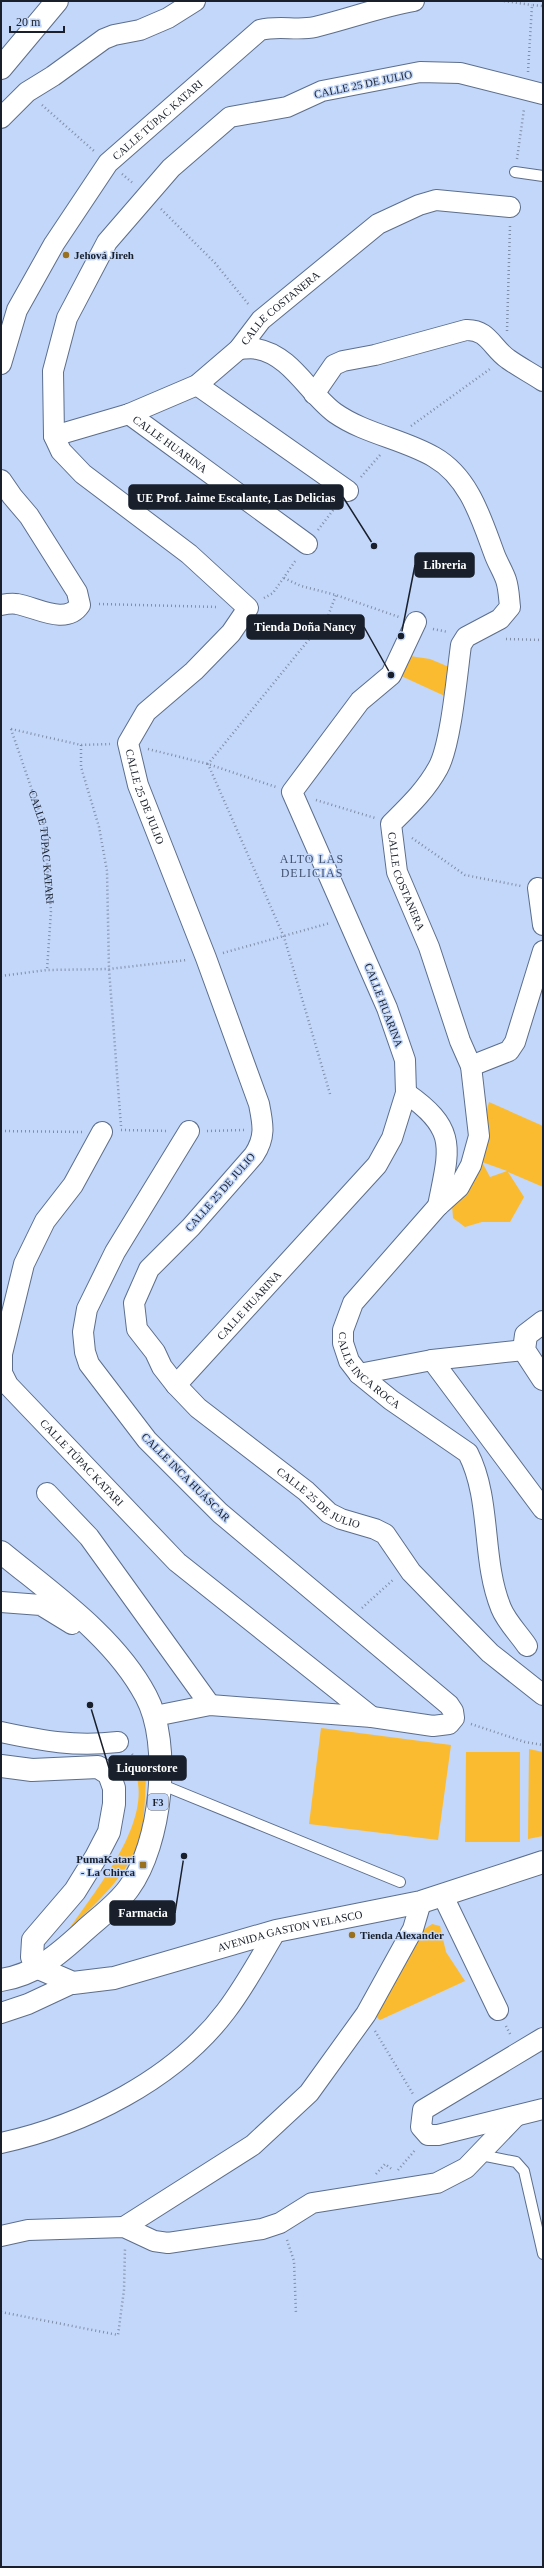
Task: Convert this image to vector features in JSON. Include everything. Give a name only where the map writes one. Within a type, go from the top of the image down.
[{"type":"main road","points":[[1,68],[57,1]]},
{"type":"main road","points":[[543,1322],[526,1335],[524,1350],[543,1379]]},
{"type":"main road","name":"F3","points":[[1,1552],[52,1592],[78,1616],[133,1676],[155,1716],[160,1762],[160,1784],[154,1832],[142,1865],[128,1889],[55,1958],[18,1977],[1,1980]]},
{"type":"main road","points":[[1,1766],[32,1770],[103,1768],[109,1774],[114,1788],[114,1804],[108,1832],[96,1857],[75,1891],[33,1940],[32,1957],[36,1967],[73,1983]]},
{"type":"main road","name":"AVENIDA GASTON VELASCO","points":[[73,1983],[114,1978],[276,1931],[422,1902],[543,1862]]},
{"type":"street","points":[[1,118],[27,92],[75,62],[104,39],[114,35],[140,30],[168,18],[195,1]]},
{"type":"street","name":"CALLE TÚPAC KATARI","points":[[1,364],[17,310],[54,244],[108,163],[260,30],[275,26],[314,27],[382,6],[414,1]]},
{"type":"street","name":"CALLE 25 DE JULIO","points":[[535,92],[460,74],[420,72],[322,91],[287,107],[230,117],[171,168],[107,242],[67,318],[53,372],[54,436],[61,451],[83,474],[189,554],[248,608],[231,633],[194,671],[146,712],[128,744],[138,785],[206,958],[259,1104],[264,1129],[261,1144],[254,1155],[191,1226],[149,1269],[134,1303],[137,1328],[155,1352],[162,1367],[176,1386],[198,1408],[306,1491],[329,1513],[341,1519],[375,1529],[385,1534],[408,1567],[490,1653],[543,1695]]},
{"type":"street","name":"CALLE COSTANERA","points":[[54,436],[129,414],[197,385],[239,349],[261,320],[378,224],[419,205],[436,200],[510,207]]},
{"type":"street","points":[[314,394],[334,365],[344,361],[375,355],[466,330],[476,330],[485,335],[506,358],[543,381]]},
{"type":"street","points":[[239,349],[257,348],[275,356],[288,366],[314,394],[353,424],[394,439],[435,458],[449,468],[466,489],[485,525],[494,554],[507,582],[510,607],[500,619],[466,637]]},
{"type":"street","points":[[197,385],[348,491]]},
{"type":"street","name":"CALLE HUARINA","points":[[129,414],[308,544]]},
{"type":"street","points":[[1,480],[33,522],[78,592],[80,604],[77,610],[67,615],[16,604],[1,605]]},
{"type":"street","points":[[292,792],[360,701],[391,675],[416,622]]},
{"type":"street","name":"CALLE COSTANERA","points":[[466,637],[461,645],[447,739],[439,767],[419,797],[391,824],[397,872],[426,940],[460,1041],[471,1066]]},
{"type":"street","name":"CALLE HUARINA","points":[[176,1386],[377,1165],[392,1138],[406,1093],[405,1060],[387,1008],[292,792]]},
{"type":"street","points":[[538,888],[543,924]]},
{"type":"street","points":[[471,1066],[509,1051],[515,1042],[543,951]]},
{"type":"street","name":"CALLE INCA ROCA","points":[[471,1066],[479,1136],[471,1165],[459,1188],[438,1206],[352,1303],[343,1330],[343,1343],[349,1361],[359,1374],[391,1400],[468,1453],[475,1466],[480,1489],[494,1587],[501,1610],[527,1646]]},
{"type":"street","points":[[406,1093],[425,1107],[436,1118],[447,1137],[448,1155],[438,1206]]},
{"type":"street","name":"CALLE TÚPAC KATARI","points":[[112,1131],[73,1185],[45,1220],[24,1264],[2,1354],[2,1373],[8,1385],[177,1562],[372,1717]]},
{"type":"street","name":"CALLE INCA HUÁSCAR","points":[[189,1131],[114,1252],[87,1309],[83,1332],[85,1352],[89,1364],[147,1440],[220,1513],[449,1705],[453,1710],[454,1718]]},
{"type":"street","points":[[359,1374],[432,1360],[524,1350]]},
{"type":"street","points":[[432,1360],[543,1509]]},
{"type":"street","points":[[47,1492],[89,1537],[210,1705]]},
{"type":"street","points":[[1,1602],[42,1606],[72,1624],[78,1616]]},
{"type":"street","points":[[155,1716],[210,1705],[372,1717],[442,1726],[449,1724],[454,1718]]},
{"type":"street","points":[[1,1732],[57,1744],[94,1744],[118,1742]]},
{"type":"street","points":[[32,1738],[52,1769]]},
{"type":"street","points":[[443,1896],[498,2010]]},
{"type":"street","points":[[124,2228],[253,2145],[309,2093],[366,2014],[413,1929],[422,1902]]},
{"type":"street","points":[[1,2143],[48,2131],[94,2113],[158,2073],[193,2046],[225,2012],[276,1931]]},
{"type":"street","points":[[1,2013],[28,2004],[73,1983]]},
{"type":"street","points":[[543,2038],[519,2051],[423,2110],[422,2127],[428,2135],[438,2135],[543,2109]]},
{"type":"street","points":[[1,2236],[43,2229],[124,2228],[154,2241],[168,2243],[262,2230],[280,2224],[312,2203],[437,2183],[466,2168],[481,2155],[516,2116]]},
{"type":"lane","points":[[515,172],[543,176]]},
{"type":"lane","points":[[160,1784],[400,1882]]},
{"type":"lane","points":[[481,2155],[516,2162],[524,2171],[543,2254]]},
{"type":"path","points":[[504,1],[543,6]]},
{"type":"path","points":[[515,172],[535,92],[532,5]]},
{"type":"path","points":[[80,604],[248,608],[273,593],[348,491],[394,439],[506,358],[510,207]]},
{"type":"path","points":[[284,578],[301,586],[336,595],[416,622],[437,631],[466,637]]},
{"type":"path","points":[[208,764],[328,616],[336,595]]},
{"type":"path","name":"CALLE TÚPAC KATARI","points":[[47,970],[51,911],[44,825],[11,729],[81,745]]},
{"type":"path","points":[[112,1131],[107,871],[100,827],[82,767],[81,745],[128,744],[208,764],[391,824],[465,875],[538,888]]},
{"type":"path","points":[[208,764],[284,937],[330,1094]]},
{"type":"path","points":[[1,976],[47,970],[109,969],[206,958],[348,918]]},
{"type":"path","points":[[1,1131],[189,1131],[264,1129]]},
{"type":"path","points":[[349,1620],[408,1567]]},
{"type":"path","points":[[454,1718],[524,1742],[543,1745]]},
{"type":"path","points":[[498,2010],[519,2051]]},
{"type":"path","points":[[366,2014],[423,2110]]},
{"type":"path","points":[[358,2196],[385,2164],[396,2172],[428,2135]]},
{"type":"path","points":[[280,2224],[294,2261],[296,2314]]},
{"type":"path","points":[[1,2312],[118,2335],[124,2290],[124,2228]]},
{"type":"shaded area","points":[[410,656],[430,659],[454,669],[449,698],[399,675]]},
{"type":"shaded area","points":[[489,1102],[543,1126],[543,1187],[508,1172],[524,1197],[510,1222],[482,1222],[465,1227],[453,1218],[452,1205],[473,1159]],"holes":[[[482,1162],[507,1171],[490,1177]]]},
{"type":"shaded area","points":[[321,1728],[451,1745],[438,1840],[309,1824]]},
{"type":"shaded area","points":[[529,1749],[543,1752],[543,1836],[528,1839]]},
{"type":"shaded area","points":[[466,1752],[520,1752],[520,1842],[465,1842]]},
{"type":"shaded area","points":[[132,1766],[146,1776],[143,1822],[135,1851],[120,1876],[110,1888],[68,1931],[117,1858],[127,1838],[135,1817],[139,1797],[137,1778]]},
{"type":"shaded area","points":[[432,1924],[440,1926],[446,1952],[465,1981],[380,2020],[374,2015],[423,1930]]},
{"type":"place","name":"Jehová Jireh","points":[[66,255]]},
{"type":"place","name":"UE Prof. Jaime Escalante, Las Delicias","points":[[374,546]]},
{"type":"place","name":"Libreria","points":[[401,636]]},
{"type":"place","name":"Tienda Doña Nancy","points":[[391,675]]},
{"type":"place","name":"Liquorstore","points":[[90,1705]]},
{"type":"place","name":"Farmacia","points":[[184,1856]]},
{"type":"place","name":"PumaKatari - La Chirca","points":[[143,1865]]},
{"type":"place","name":"Tienda Alexander","points":[[352,1935]]},
{"type":"district","name":"ALTO LAS DELICIAS","points":[[312,866]]}]
